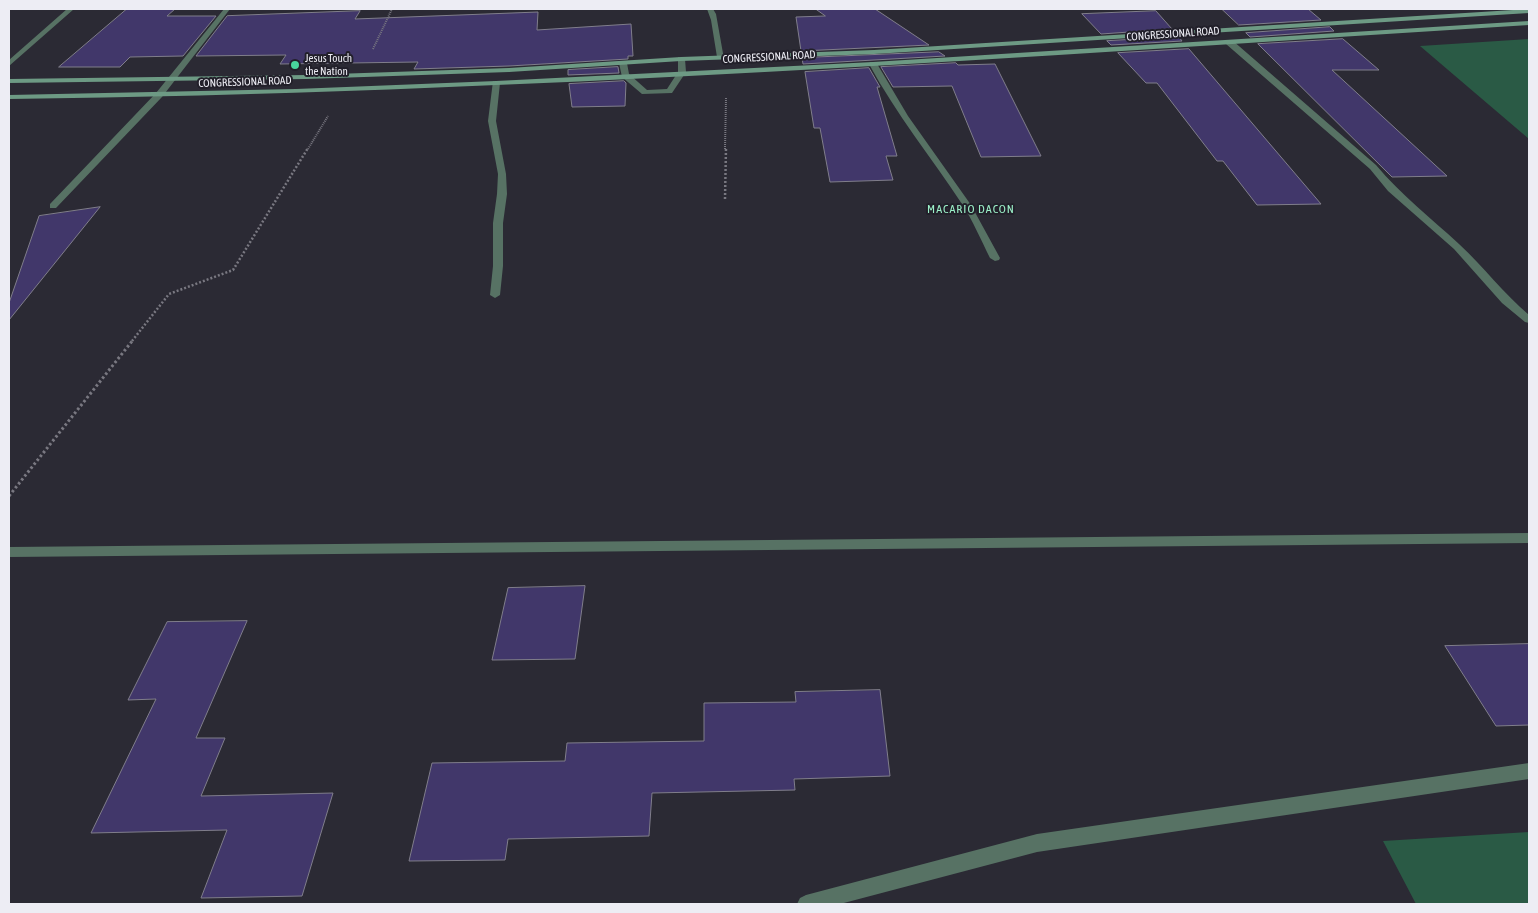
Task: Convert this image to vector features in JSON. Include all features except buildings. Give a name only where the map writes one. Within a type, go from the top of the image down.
[{"type":"main road","name":"CONGRESSIONAL ROAD","points":[[9,81],[360,76],[509,70],[721,57],[874,52],[1529,11]]},
{"type":"main road","name":"CONGRESSIONAL ROAD","points":[[9,97],[344,90],[496,83],[682,72],[873,64],[1529,24]]},
{"type":"street","points":[[9,64],[71,9]]},
{"type":"street","points":[[53,206],[158,95],[227,9]]},
{"type":"street","points":[[710,9],[721,57]]},
{"type":"street","points":[[1229,42],[1373,167],[1391,189],[1457,247],[1506,301],[1529,320]]},
{"type":"street","points":[[623,63],[625,75],[645,92],[669,91],[682,72],[681,59]]},
{"type":"street","points":[[873,64],[929,154],[963,199],[995,258]]},
{"type":"street","points":[[495,295],[498,266],[498,223],[502,194],[502,174],[492,121],[496,83]]},
{"type":"street","points":[[9,552],[1529,538]]},
{"type":"street","points":[[806,904],[1037,843],[1529,771]]},
{"type":"path","points":[[360,76],[392,9]]},
{"type":"path","points":[[725,200],[726,71]]},
{"type":"path","points":[[9,496],[169,294],[232,270],[344,90]]},
{"type":"green space","points":[[1529,39],[1529,139],[1420,46]]},
{"type":"green space","points":[[1529,832],[1529,904],[1416,904],[1383,841]]},
{"type":"place","name":"Jesus Touch the Nation","points":[[295,65]]},
{"type":"district","name":"MACARIO DACON","points":[[971,209]]}]
